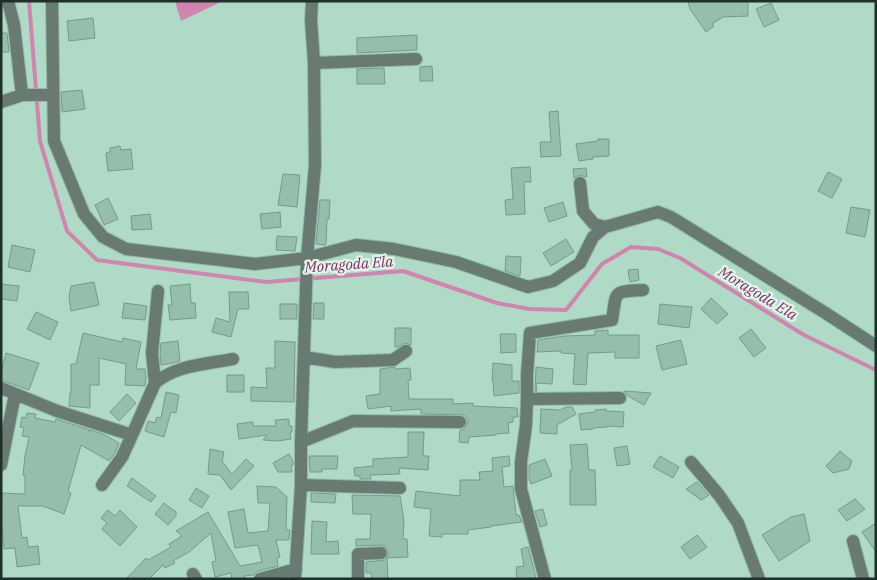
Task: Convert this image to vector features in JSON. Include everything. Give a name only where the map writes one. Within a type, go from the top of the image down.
[{"type":"street","points":[[8,1],[14,25],[22,96]]},
{"type":"street","points":[[52,1],[54,141],[84,214],[103,237],[126,249],[255,264],[307,258],[356,245],[394,249],[456,262],[528,287],[553,282],[580,262],[593,237],[605,228],[658,212],[671,217],[876,346]]},
{"type":"street","points":[[260,579],[295,574],[301,485],[307,258],[315,165],[312,1]]},
{"type":"street","points":[[314,63],[416,59]]},
{"type":"street","points":[[1,102],[22,96],[53,95]]},
{"type":"street","points":[[580,183],[583,211],[594,224],[605,228]]},
{"type":"street","points":[[545,579],[521,489],[521,462],[526,425],[530,333],[612,320],[616,295],[621,291],[643,290]]},
{"type":"street","points":[[155,383],[152,353],[158,291]]},
{"type":"street","points":[[304,357],[335,362],[393,360],[406,351]]},
{"type":"street","points":[[102,485],[122,457],[155,383],[178,369],[233,360]]},
{"type":"street","points":[[1,388],[57,410],[132,435]]},
{"type":"street","points":[[1,465],[15,394]]},
{"type":"street","points":[[527,399],[620,398]]},
{"type":"street","points":[[301,442],[353,421],[460,422]]},
{"type":"street","points":[[691,462],[719,495],[738,523],[759,579]]},
{"type":"street","points":[[301,485],[400,488]]},
{"type":"street","points":[[853,541],[863,579]]},
{"type":"street","points":[[358,579],[358,554],[381,553]]},
{"type":"shaded area","points":[[175,1],[223,1],[181,21]]},
{"type":"building","points":[[688,1],[748,1],[748,16],[723,17],[712,24],[714,26],[706,32],[690,9]]},
{"type":"building","points":[[771,3],[779,20],[764,27],[756,9]]},
{"type":"building","points":[[93,18],[95,38],[69,41],[67,21]]},
{"type":"building","points":[[1,33],[7,33],[9,52],[1,52]]},
{"type":"building","points":[[417,35],[417,50],[357,53],[357,38]]},
{"type":"building","points":[[432,66],[433,81],[420,81],[420,67]]},
{"type":"building","points":[[384,68],[385,84],[357,84],[357,69]]},
{"type":"building","points":[[82,90],[85,109],[62,112],[61,92]]},
{"type":"building","points":[[558,111],[561,156],[541,157],[540,142],[551,142],[549,112]]},
{"type":"building","points":[[598,139],[609,139],[609,156],[593,157],[593,159],[579,161],[576,144],[598,141]]},
{"type":"building","points":[[120,146],[121,150],[131,149],[133,169],[108,171],[106,153],[110,152],[110,148]]},
{"type":"building","points":[[530,167],[531,182],[524,182],[525,214],[506,215],[505,200],[513,199],[511,168]]},
{"type":"building","points":[[586,168],[587,177],[580,175],[574,178],[573,169]]},
{"type":"building","points":[[828,172],[842,179],[832,198],[818,191]]},
{"type":"building","points":[[283,174],[300,175],[297,207],[278,205]]},
{"type":"building","points":[[108,198],[118,219],[104,225],[95,205]]},
{"type":"building","points":[[320,200],[330,200],[325,245],[316,244]]},
{"type":"building","points":[[563,202],[567,216],[549,222],[544,208]]},
{"type":"building","points":[[851,207],[870,210],[865,237],[846,233]]},
{"type":"building","points":[[280,212],[281,227],[262,229],[260,214]]},
{"type":"building","points":[[150,214],[152,229],[132,230],[131,216]]},
{"type":"building","points":[[277,236],[297,237],[295,251],[276,250]]},
{"type":"building","points":[[566,239],[574,252],[551,266],[543,253]]},
{"type":"building","points":[[12,245],[35,250],[30,272],[8,267]]},
{"type":"building","points":[[506,256],[521,257],[520,276],[505,271]]},
{"type":"building","points":[[638,269],[639,280],[630,282],[628,270]]},
{"type":"building","points":[[94,282],[99,305],[71,311],[69,297],[71,286]]},
{"type":"building","points":[[1,284],[19,286],[17,301],[1,299]]},
{"type":"building","points":[[190,284],[191,303],[195,303],[196,318],[170,320],[168,305],[172,305],[170,286]]},
{"type":"building","points":[[229,292],[248,292],[249,309],[238,309],[231,337],[212,332],[216,318],[230,322]]},
{"type":"building","points":[[711,298],[728,314],[717,324],[701,309]]},
{"type":"building","points":[[124,303],[147,306],[145,320],[122,318]]},
{"type":"building","points":[[314,303],[324,303],[324,319],[313,319]]},
{"type":"building","points":[[280,304],[297,304],[297,319],[280,319]]},
{"type":"building","points":[[660,304],[692,307],[689,328],[658,324]]},
{"type":"building","points":[[36,312],[58,322],[50,340],[27,329]]},
{"type":"building","points":[[395,328],[411,328],[411,345],[405,343],[395,347]]},
{"type":"building","points":[[751,329],[766,348],[754,357],[739,338]]},
{"type":"building","points":[[608,330],[608,335],[639,335],[639,358],[615,358],[615,352],[588,353],[586,385],[573,384],[575,354],[561,353],[561,351],[537,352],[538,340],[564,336],[595,335],[595,331]]},
{"type":"building","points":[[83,333],[122,342],[123,338],[141,342],[136,369],[145,369],[145,386],[125,385],[126,364],[99,358],[99,385],[90,385],[90,408],[69,406],[71,364],[76,364]]},
{"type":"building","points":[[500,334],[516,334],[516,352],[501,353]]},
{"type":"building","points":[[681,340],[687,364],[662,370],[656,346]]},
{"type":"building","points":[[178,341],[180,361],[161,365],[161,343]]},
{"type":"building","points":[[275,341],[295,342],[294,402],[251,401],[251,387],[267,388],[266,368],[275,368]]},
{"type":"building","points":[[6,353],[39,363],[29,390],[1,380]]},
{"type":"building","points":[[493,363],[512,365],[512,381],[519,381],[519,393],[494,396],[492,381]]},
{"type":"building","points":[[395,367],[395,369],[410,368],[411,380],[408,380],[409,399],[453,399],[453,404],[473,403],[473,406],[517,408],[518,417],[513,417],[513,422],[508,423],[509,433],[469,437],[468,443],[459,442],[460,430],[464,429],[468,423],[464,415],[421,414],[421,409],[391,411],[391,406],[368,409],[366,396],[380,394],[380,369]]},
{"type":"building","points":[[536,367],[553,369],[552,384],[536,383],[537,391],[535,391]]},
{"type":"building","points":[[227,375],[244,375],[244,392],[227,392]]},
{"type":"building","points":[[624,391],[651,393],[644,405],[628,396]]},
{"type":"building","points":[[166,392],[179,395],[176,413],[171,412],[164,437],[145,431],[148,421],[155,423],[157,417],[161,418]]},
{"type":"building","points":[[127,394],[136,403],[119,421],[110,412]]},
{"type":"building","points":[[572,407],[576,414],[557,425],[557,434],[540,433],[541,409],[560,410]]},
{"type":"building","points":[[606,409],[606,411],[624,412],[623,427],[607,426],[581,430],[579,414]]},
{"type":"building","points":[[27,413],[36,414],[35,418],[55,422],[56,419],[90,430],[89,432],[91,430],[119,443],[109,461],[81,445],[68,492],[71,493],[64,514],[43,506],[18,506],[22,538],[27,537],[28,547],[38,546],[40,564],[17,567],[15,548],[4,549],[1,521],[2,493],[25,494],[25,475],[23,475],[29,437],[22,436],[24,428],[20,427],[22,417],[26,418]]},
{"type":"building","points":[[289,419],[289,426],[292,426],[292,432],[290,432],[291,439],[263,440],[267,435],[239,439],[237,424],[253,422],[253,426],[276,426],[275,420]]},
{"type":"building","points":[[408,432],[424,432],[423,456],[429,456],[428,470],[399,468],[400,474],[370,475],[371,479],[360,479],[360,476],[355,476],[354,468],[373,466],[373,459],[408,457]]},
{"type":"building","points":[[587,444],[589,470],[595,470],[596,505],[570,505],[570,470],[572,470],[570,445]]},
{"type":"building","points":[[627,446],[630,464],[617,466],[614,448]]},
{"type":"building","points":[[210,449],[224,452],[222,461],[232,474],[246,459],[254,466],[231,490],[220,475],[208,474]]},
{"type":"building","points":[[840,451],[852,461],[849,469],[833,473],[826,466]]},
{"type":"building","points":[[289,454],[293,461],[291,466],[292,472],[278,472],[273,463]]},
{"type":"building","points":[[309,456],[338,456],[337,469],[322,469],[322,472],[310,472]]},
{"type":"building","points":[[509,456],[510,466],[502,467],[504,487],[513,486],[516,515],[519,515],[522,522],[468,530],[468,534],[442,534],[442,537],[429,536],[431,509],[414,507],[416,491],[460,496],[460,480],[480,480],[479,472],[493,471],[492,458]]},
{"type":"building","points":[[660,456],[679,467],[673,478],[653,467]]},
{"type":"building","points":[[545,459],[552,476],[531,484],[529,465]]},
{"type":"building","points":[[132,478],[156,496],[151,502],[127,486]]},
{"type":"building","points":[[697,482],[709,495],[701,500],[686,489]]},
{"type":"building","points":[[257,486],[276,487],[287,497],[286,530],[290,530],[289,540],[276,540],[280,557],[277,558],[278,566],[258,571],[253,575],[244,576],[245,579],[232,579],[231,573],[215,577],[212,562],[216,561],[211,533],[189,552],[173,561],[175,563],[165,568],[163,565],[149,579],[126,579],[146,558],[148,560],[171,547],[169,544],[182,536],[176,531],[208,512],[240,566],[262,562],[258,545],[235,548],[228,512],[244,509],[248,533],[268,531],[270,503],[258,503]]},
{"type":"building","points":[[196,488],[209,496],[202,508],[189,500]]},
{"type":"building","points":[[311,493],[336,494],[335,503],[311,502]]},
{"type":"building","points":[[352,495],[400,496],[404,520],[403,539],[407,539],[408,557],[387,558],[388,579],[372,579],[371,573],[366,573],[366,562],[385,560],[389,552],[385,546],[381,545],[356,546],[356,539],[370,539],[371,514],[353,514]]},
{"type":"building","points":[[855,499],[865,509],[847,521],[838,510]]},
{"type":"building","points":[[164,503],[176,512],[176,516],[168,525],[155,514]]},
{"type":"building","points":[[543,509],[547,525],[540,527],[535,511]]},
{"type":"building","points":[[108,510],[115,516],[120,510],[137,527],[120,546],[102,529],[107,523],[101,518]]},
{"type":"building","points":[[804,514],[810,541],[779,561],[762,535],[791,517]]},
{"type":"building","points":[[312,521],[327,522],[326,542],[338,541],[339,554],[311,554]]},
{"type":"building","points":[[876,523],[876,552],[862,532]]},
{"type":"building","points":[[697,535],[707,547],[690,559],[681,547]]},
{"type":"building","points":[[528,547],[536,578],[517,579],[516,567],[524,566],[521,549]]},
{"type":"waterway","name":"Moragoda Ela","points":[[29,1],[40,141],[67,231],[97,260],[266,282],[403,271],[497,303],[529,309],[566,310],[602,264],[631,247],[658,249],[680,258],[804,335],[876,370]]}]
